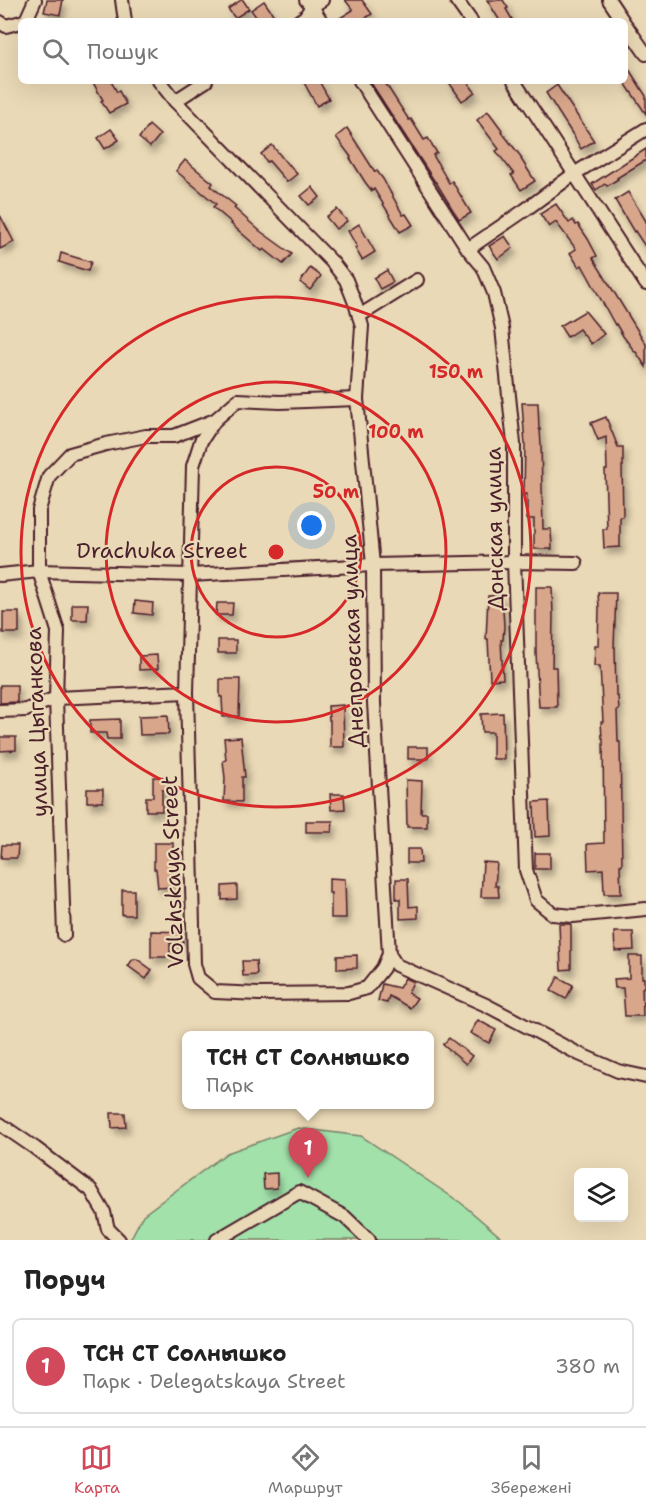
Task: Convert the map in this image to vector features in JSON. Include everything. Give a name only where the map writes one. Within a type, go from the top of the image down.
[{"type":"street","points":[[27,18],[35,0]]},
{"type":"street","points":[[122,0],[125,18]]},
{"type":"street","points":[[456,0],[469,18]]},
{"type":"street","points":[[609,0],[621,18]]},
{"type":"street","points":[[304,18],[313,2]]},
{"type":"street","points":[[313,2],[320,18]]},
{"type":"street","points":[[0,22],[6,26],[18,22]]},
{"type":"street","points":[[628,28],[646,54]]},
{"type":"street","name":"Днепровская улица","points":[[161,84],[175,101],[332,262],[346,280],[362,326],[357,399],[373,565],[374,703],[390,954]]},
{"type":"street","points":[[175,101],[201,84]]},
{"type":"street","name":"Донская улица","points":[[362,84],[468,249],[483,267],[495,293],[502,328],[514,444],[514,562],[526,870],[536,900],[553,914],[573,916],[646,909]]},
{"type":"street","points":[[516,84],[646,284]]},
{"type":"street","points":[[468,249],[574,174],[646,129]]},
{"type":"street","points":[[359,316],[417,280]]},
{"type":"street","name":"Volzhskaya Street","points":[[357,399],[280,402],[238,400],[215,420],[201,441],[193,466],[187,692],[194,964],[198,978],[215,992],[349,993],[367,988],[383,968],[390,954]]},
{"type":"street","name":"улица Цыганкова","points":[[64,935],[56,699],[58,631],[39,571],[39,510],[49,476],[70,454],[146,436],[174,436],[215,420]]},
{"type":"street","name":"Drachuka Street","points":[[0,574],[39,571],[190,575],[373,565],[576,563]]},
{"type":"street","points":[[0,711],[26,710],[56,699],[187,692]]},
{"type":"street","points":[[390,954],[396,965],[486,1005],[579,1054],[618,1071],[646,1077]]},
{"type":"street","points":[[0,1124],[91,1190],[104,1212],[108,1228],[119,1240]]},
{"type":"street","points":[[217,1240],[299,1192],[345,1217],[369,1240]]},
{"type":"green space","points":[[298,1128],[361,1136],[461,1203],[504,1240],[130,1240],[143,1215],[227,1153]]},
{"type":"building","points":[[47,0],[63,0],[60,15],[44,12]]},
{"type":"building","points":[[241,0],[249,9],[235,18],[228,9]]},
{"type":"building","points":[[345,0],[362,0],[372,14],[366,18],[340,18],[353,10]]},
{"type":"building","points":[[487,0],[503,0],[508,8],[506,9],[511,18],[498,18]]},
{"type":"building","points":[[264,1],[275,17],[257,18],[251,10]]},
{"type":"building","points":[[628,68],[646,96],[646,114],[626,84],[628,84]]},
{"type":"building","points":[[94,84],[113,84],[126,104],[109,113],[101,101],[103,100]]},
{"type":"building","points":[[305,84],[321,84],[329,99],[317,106]]},
{"type":"building","points":[[372,84],[386,84],[424,140],[428,138],[437,153],[433,155],[449,183],[452,181],[471,213],[459,220]]},
{"type":"building","points":[[450,84],[469,84],[475,92],[462,101]]},
{"type":"building","points":[[557,85],[594,141],[581,149],[546,93]]},
{"type":"building","points":[[488,111],[522,158],[535,181],[521,190],[511,175],[514,174],[496,151],[499,149],[477,120]]},
{"type":"building","points":[[149,125],[160,135],[150,147],[139,138]]},
{"type":"building","points":[[347,128],[375,172],[377,171],[383,179],[403,215],[406,214],[413,225],[400,232],[374,189],[372,191],[365,182],[336,137]]},
{"type":"building","points":[[111,129],[119,140],[105,149],[98,138]]},
{"type":"building","points":[[272,145],[297,174],[287,182],[261,154]]},
{"type":"building","points":[[646,149],[646,160],[607,186],[605,184],[596,190],[592,184]]},
{"type":"building","points":[[185,160],[213,183],[211,186],[236,206],[234,208],[260,231],[292,254],[283,264],[264,249],[262,251],[213,207],[216,204],[176,171]]},
{"type":"building","points":[[312,187],[320,197],[309,205],[301,196]]},
{"type":"building","points":[[628,192],[646,221],[646,248],[615,200]]},
{"type":"building","points":[[556,204],[569,223],[573,220],[576,225],[578,224],[588,239],[597,256],[593,258],[646,344],[646,367],[615,325],[582,265],[579,267],[570,253],[576,249],[556,222],[549,227],[540,214]]},
{"type":"building","points":[[337,209],[347,221],[336,229],[326,217]]},
{"type":"building","points":[[0,215],[14,242],[0,249]]},
{"type":"building","points":[[359,224],[375,252],[362,260],[348,231]]},
{"type":"building","points":[[505,236],[513,248],[498,259],[489,246]]},
{"type":"building","points":[[61,253],[91,262],[88,271],[59,262]]},
{"type":"building","points":[[310,268],[321,276],[310,290],[300,282]]},
{"type":"building","points":[[387,270],[393,282],[380,289],[374,278]]},
{"type":"building","points":[[585,311],[604,334],[591,344],[579,329],[567,337],[560,326]]},
{"type":"building","points":[[522,403],[538,403],[543,529],[551,529],[552,549],[534,549],[534,519],[527,519],[527,494],[524,494],[525,445]]},
{"type":"building","points":[[606,417],[618,447],[623,447],[623,517],[620,517],[620,547],[604,548],[603,529],[607,529],[606,437],[598,440],[591,423]]},
{"type":"building","points":[[536,587],[552,587],[552,667],[556,667],[557,707],[539,707]]},
{"type":"building","points":[[598,593],[616,593],[614,647],[616,696],[618,696],[619,710],[617,710],[618,742],[620,742],[621,894],[604,894],[603,869],[588,870],[587,844],[604,843],[600,666],[594,666],[595,646],[598,646]]},
{"type":"building","points":[[502,595],[503,679],[490,680],[488,639],[486,639],[488,596]]},
{"type":"building","points":[[135,601],[153,603],[152,615],[134,613]]},
{"type":"building","points":[[217,603],[233,603],[232,615],[216,615]]},
{"type":"building","points":[[72,604],[88,604],[87,620],[72,620]]},
{"type":"building","points":[[3,612],[19,612],[19,633],[3,633]]},
{"type":"building","points":[[218,640],[236,640],[236,653],[218,653]]},
{"type":"building","points":[[157,655],[158,669],[139,670],[139,656]]},
{"type":"building","points":[[220,679],[240,679],[239,716],[223,717]]},
{"type":"building","points":[[0,685],[17,685],[17,702],[0,703]]},
{"type":"building","points":[[343,705],[344,747],[330,747],[328,706]]},
{"type":"building","points":[[503,713],[504,759],[493,759],[493,732],[482,732],[481,714]]},
{"type":"building","points":[[168,715],[169,734],[140,735],[139,716]]},
{"type":"building","points":[[120,719],[120,739],[107,739],[106,733],[90,733],[90,720]]},
{"type":"building","points":[[0,737],[16,737],[16,750],[0,751]]},
{"type":"building","points":[[241,737],[245,777],[242,777],[242,802],[224,801],[223,761],[226,760],[224,738]]},
{"type":"building","points":[[408,747],[428,747],[428,759],[408,759]]},
{"type":"building","points":[[153,777],[168,777],[168,790],[162,790],[162,811],[146,811],[146,797],[153,797]]},
{"type":"building","points":[[406,780],[422,781],[421,813],[427,813],[427,827],[407,827]]},
{"type":"building","points":[[87,789],[103,789],[103,802],[87,802]]},
{"type":"building","points":[[330,794],[344,794],[345,809],[331,810]]},
{"type":"building","points":[[549,801],[550,836],[535,837],[534,802]]},
{"type":"building","points":[[306,821],[333,821],[332,832],[306,832]]},
{"type":"building","points":[[154,843],[173,843],[173,869],[171,869],[173,887],[158,888],[156,869],[154,869]]},
{"type":"building","points":[[2,845],[18,845],[17,858],[1,858]]},
{"type":"building","points":[[407,849],[420,849],[421,863],[407,863]]},
{"type":"building","points":[[535,853],[550,853],[550,869],[535,869]]},
{"type":"building","points":[[483,862],[497,863],[495,886],[498,886],[499,897],[481,897]]},
{"type":"building","points":[[329,878],[345,879],[346,918],[331,918]]},
{"type":"building","points":[[396,879],[408,879],[409,907],[418,906],[418,918],[400,919],[400,899],[396,899]]},
{"type":"building","points":[[237,885],[237,899],[222,900],[222,886]]},
{"type":"building","points":[[122,890],[134,890],[134,915],[122,915]]},
{"type":"building","points":[[559,924],[571,924],[571,969],[561,970]]},
{"type":"building","points":[[151,931],[183,932],[183,942],[170,943],[170,954],[166,957],[151,957]]},
{"type":"building","points":[[614,932],[633,932],[634,950],[615,951]]},
{"type":"building","points":[[357,955],[357,968],[337,969],[337,956]]},
{"type":"building","points":[[629,956],[642,956],[643,1016],[625,1016],[623,988],[615,988],[614,979],[629,978]]},
{"type":"building","points":[[133,959],[137,959],[152,970],[146,979],[128,966]]},
{"type":"building","points":[[242,961],[256,961],[257,975],[243,976]]},
{"type":"building","points":[[558,977],[573,985],[566,999],[551,991]]},
{"type":"building","points":[[405,978],[413,982],[408,993],[417,998],[410,1008],[389,996],[387,1003],[378,1001],[382,984],[399,988]]},
{"type":"building","points":[[478,1020],[496,1030],[489,1043],[470,1033]]},
{"type":"building","points":[[449,1038],[472,1056],[466,1064],[443,1045]]},
{"type":"building","points":[[111,1113],[125,1113],[126,1127],[112,1128]]},
{"type":"building","points":[[277,1173],[277,1188],[264,1189],[263,1174]]},
{"type":"place","name":"ТСН СТ Солнышко","points":[[308,1178]]}]
